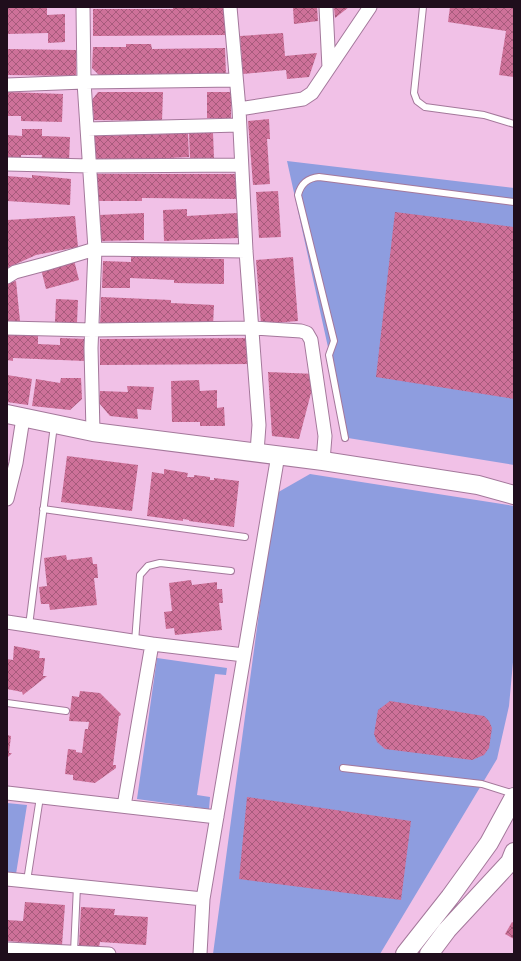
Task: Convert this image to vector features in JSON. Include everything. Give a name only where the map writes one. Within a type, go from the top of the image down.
[{"type":"street","points":[[83,7],[84,82],[95,249],[92,330],[93,432]]},
{"type":"street","points":[[230,7],[239,109],[246,251],[259,425],[257,452]]},
{"type":"street","points":[[326,7],[329,68]]},
{"type":"street","points":[[239,109],[303,99],[312,93],[370,7]]},
{"type":"street","points":[[7,85],[84,82],[236,80]]},
{"type":"street","points":[[87,129],[239,125]]},
{"type":"street","points":[[7,164],[90,166],[241,165]]},
{"type":"street","points":[[7,278],[15,272],[95,249],[246,251]]},
{"type":"street","points":[[7,328],[92,330],[252,328],[301,330],[307,333],[312,340],[325,436],[323,461]]},
{"type":"street","points":[[7,499],[16,463],[15,416],[93,432],[323,461],[478,485],[514,495]]},
{"type":"street","points":[[200,954],[203,898],[278,455]]},
{"type":"street","points":[[478,485],[514,482]]},
{"type":"street","points":[[7,622],[136,642],[244,655]]},
{"type":"street","points":[[124,806],[152,644]]},
{"type":"street","points":[[7,793],[217,817]]},
{"type":"street","points":[[405,954],[450,897],[489,843],[514,797]]},
{"type":"street","points":[[429,954],[447,930],[510,862],[514,852]]},
{"type":"street","points":[[7,879],[203,898]]},
{"type":"street","points":[[14,951],[108,954]]},
{"type":"lane","points":[[423,7],[414,93],[417,101],[425,107],[484,115],[514,124]]},
{"type":"lane","points":[[345,438],[329,355],[334,341],[298,195],[301,185],[309,179],[319,177],[514,202]]},
{"type":"lane","points":[[29,626],[54,424]]},
{"type":"lane","points":[[43,509],[245,538]]},
{"type":"lane","points":[[136,642],[140,575],[148,566],[160,563],[230,571]]},
{"type":"lane","points":[[7,703],[66,711]]},
{"type":"lane","points":[[343,768],[482,784],[514,794]]},
{"type":"lane","points":[[27,881],[40,797]]},
{"type":"lane","points":[[74,952],[77,886]]},
{"type":"shaded area","points":[[287,161],[514,188],[514,465],[348,438]]},
{"type":"shaded area","points":[[310,474],[514,506],[514,651],[509,706],[497,759],[380,954],[213,954],[275,494]]},
{"type":"shaded area","points":[[157,658],[227,668],[226,675],[215,674],[197,795],[210,797],[209,809],[137,799]]},
{"type":"shaded area","points":[[7,803],[27,805],[16,874],[7,873]]},
{"type":"building","points":[[7,7],[47,8],[47,15],[65,14],[65,42],[48,43],[48,33],[7,34]]},
{"type":"building","points":[[227,7],[227,35],[93,36],[93,9]]},
{"type":"building","points":[[293,7],[317,7],[318,21],[294,24]]},
{"type":"building","points":[[334,7],[349,7],[335,18]]},
{"type":"building","points":[[450,7],[514,7],[514,77],[499,75],[506,31],[448,22]]},
{"type":"building","points":[[283,33],[285,56],[317,53],[309,77],[287,79],[286,70],[243,74],[240,36]]},
{"type":"building","points":[[126,44],[151,44],[152,49],[225,48],[226,75],[126,74],[126,78],[102,78],[92,68],[93,47],[126,47]]},
{"type":"building","points":[[7,49],[76,50],[76,76],[7,75]]},
{"type":"building","points":[[7,92],[63,94],[62,122],[21,121],[21,116],[7,116]]},
{"type":"building","points":[[98,92],[163,92],[162,121],[94,120],[92,100]]},
{"type":"building","points":[[207,92],[231,92],[231,118],[207,118]]},
{"type":"building","points":[[269,119],[270,139],[267,139],[270,184],[253,185],[248,121]]},
{"type":"building","points":[[22,129],[42,129],[42,136],[70,137],[69,163],[41,162],[42,155],[21,155],[21,159],[7,159],[7,135],[22,136]]},
{"type":"building","points":[[189,133],[213,133],[214,158],[190,159]]},
{"type":"building","points":[[188,134],[189,157],[93,162],[93,136]]},
{"type":"building","points":[[96,174],[242,174],[241,199],[142,198],[142,201],[96,201]]},
{"type":"building","points":[[32,175],[71,179],[70,205],[7,201],[7,176],[32,178]]},
{"type":"building","points":[[278,191],[281,237],[259,238],[256,192]]},
{"type":"building","points":[[187,209],[187,216],[237,213],[238,238],[164,241],[163,210]]},
{"type":"building","points":[[395,212],[514,227],[514,399],[376,377]]},
{"type":"building","points":[[144,213],[144,240],[100,241],[99,215]]},
{"type":"building","points":[[75,216],[78,247],[36,255],[7,268],[7,220]]},
{"type":"building","points":[[131,256],[224,259],[224,284],[174,283],[174,280],[130,278],[130,288],[102,288],[103,261],[131,262]]},
{"type":"building","points":[[293,257],[298,321],[261,324],[256,260]]},
{"type":"building","points":[[74,260],[79,280],[46,289],[41,269]]},
{"type":"building","points":[[16,281],[20,321],[7,321],[7,283]]},
{"type":"building","points":[[101,297],[171,300],[171,303],[214,305],[213,326],[100,325]]},
{"type":"building","points":[[56,299],[78,300],[77,323],[55,322]]},
{"type":"building","points":[[7,334],[38,336],[38,344],[60,345],[60,338],[86,339],[85,361],[13,358],[13,361],[7,360]]},
{"type":"building","points":[[252,338],[252,364],[100,365],[100,339]]},
{"type":"building","points":[[268,372],[316,374],[299,439],[272,436]]},
{"type":"building","points":[[7,375],[32,379],[28,405],[7,402]]},
{"type":"building","points":[[61,378],[81,378],[82,399],[70,410],[32,406],[36,379],[60,383]]},
{"type":"building","points":[[199,380],[200,391],[217,390],[217,408],[224,407],[225,426],[200,426],[200,422],[172,422],[171,381]]},
{"type":"building","points":[[127,386],[154,387],[151,410],[137,409],[138,419],[110,416],[99,403],[100,391],[128,392]]},
{"type":"building","points":[[67,456],[138,465],[132,511],[61,502]]},
{"type":"building","points":[[164,469],[188,473],[187,477],[194,477],[194,475],[210,477],[210,480],[214,480],[214,478],[239,481],[234,527],[183,519],[183,521],[147,516],[152,472],[164,474]]},
{"type":"building","points":[[66,555],[67,560],[92,557],[93,564],[97,564],[98,578],[94,578],[97,605],[50,610],[49,604],[41,604],[39,587],[47,586],[44,558]]},
{"type":"building","points":[[191,580],[192,585],[217,582],[217,589],[222,589],[223,603],[219,603],[222,630],[175,635],[174,628],[166,629],[164,612],[172,611],[169,583]]},
{"type":"building","points":[[14,646],[40,651],[39,658],[45,658],[43,676],[47,676],[23,695],[22,692],[7,689],[7,659],[13,660]]},
{"type":"building","points":[[80,691],[100,693],[121,714],[119,716],[113,765],[116,765],[116,768],[95,783],[73,780],[73,775],[65,774],[68,749],[76,750],[76,752],[82,753],[85,729],[88,729],[89,722],[69,721],[72,696],[79,697]]},
{"type":"building","points":[[390,701],[484,716],[489,721],[492,728],[489,748],[484,755],[472,760],[385,749],[377,742],[374,734],[378,710]]},
{"type":"building","points":[[7,735],[11,736],[9,753],[12,753],[7,758]]},
{"type":"building","points":[[247,797],[411,821],[401,900],[239,879]]},
{"type":"building","points":[[25,902],[65,905],[62,945],[7,941],[7,920],[23,921]]},
{"type":"building","points":[[81,907],[115,909],[114,915],[148,917],[146,945],[100,942],[99,947],[79,946]]},
{"type":"building","points":[[512,922],[514,923],[514,939],[505,934]]}]
